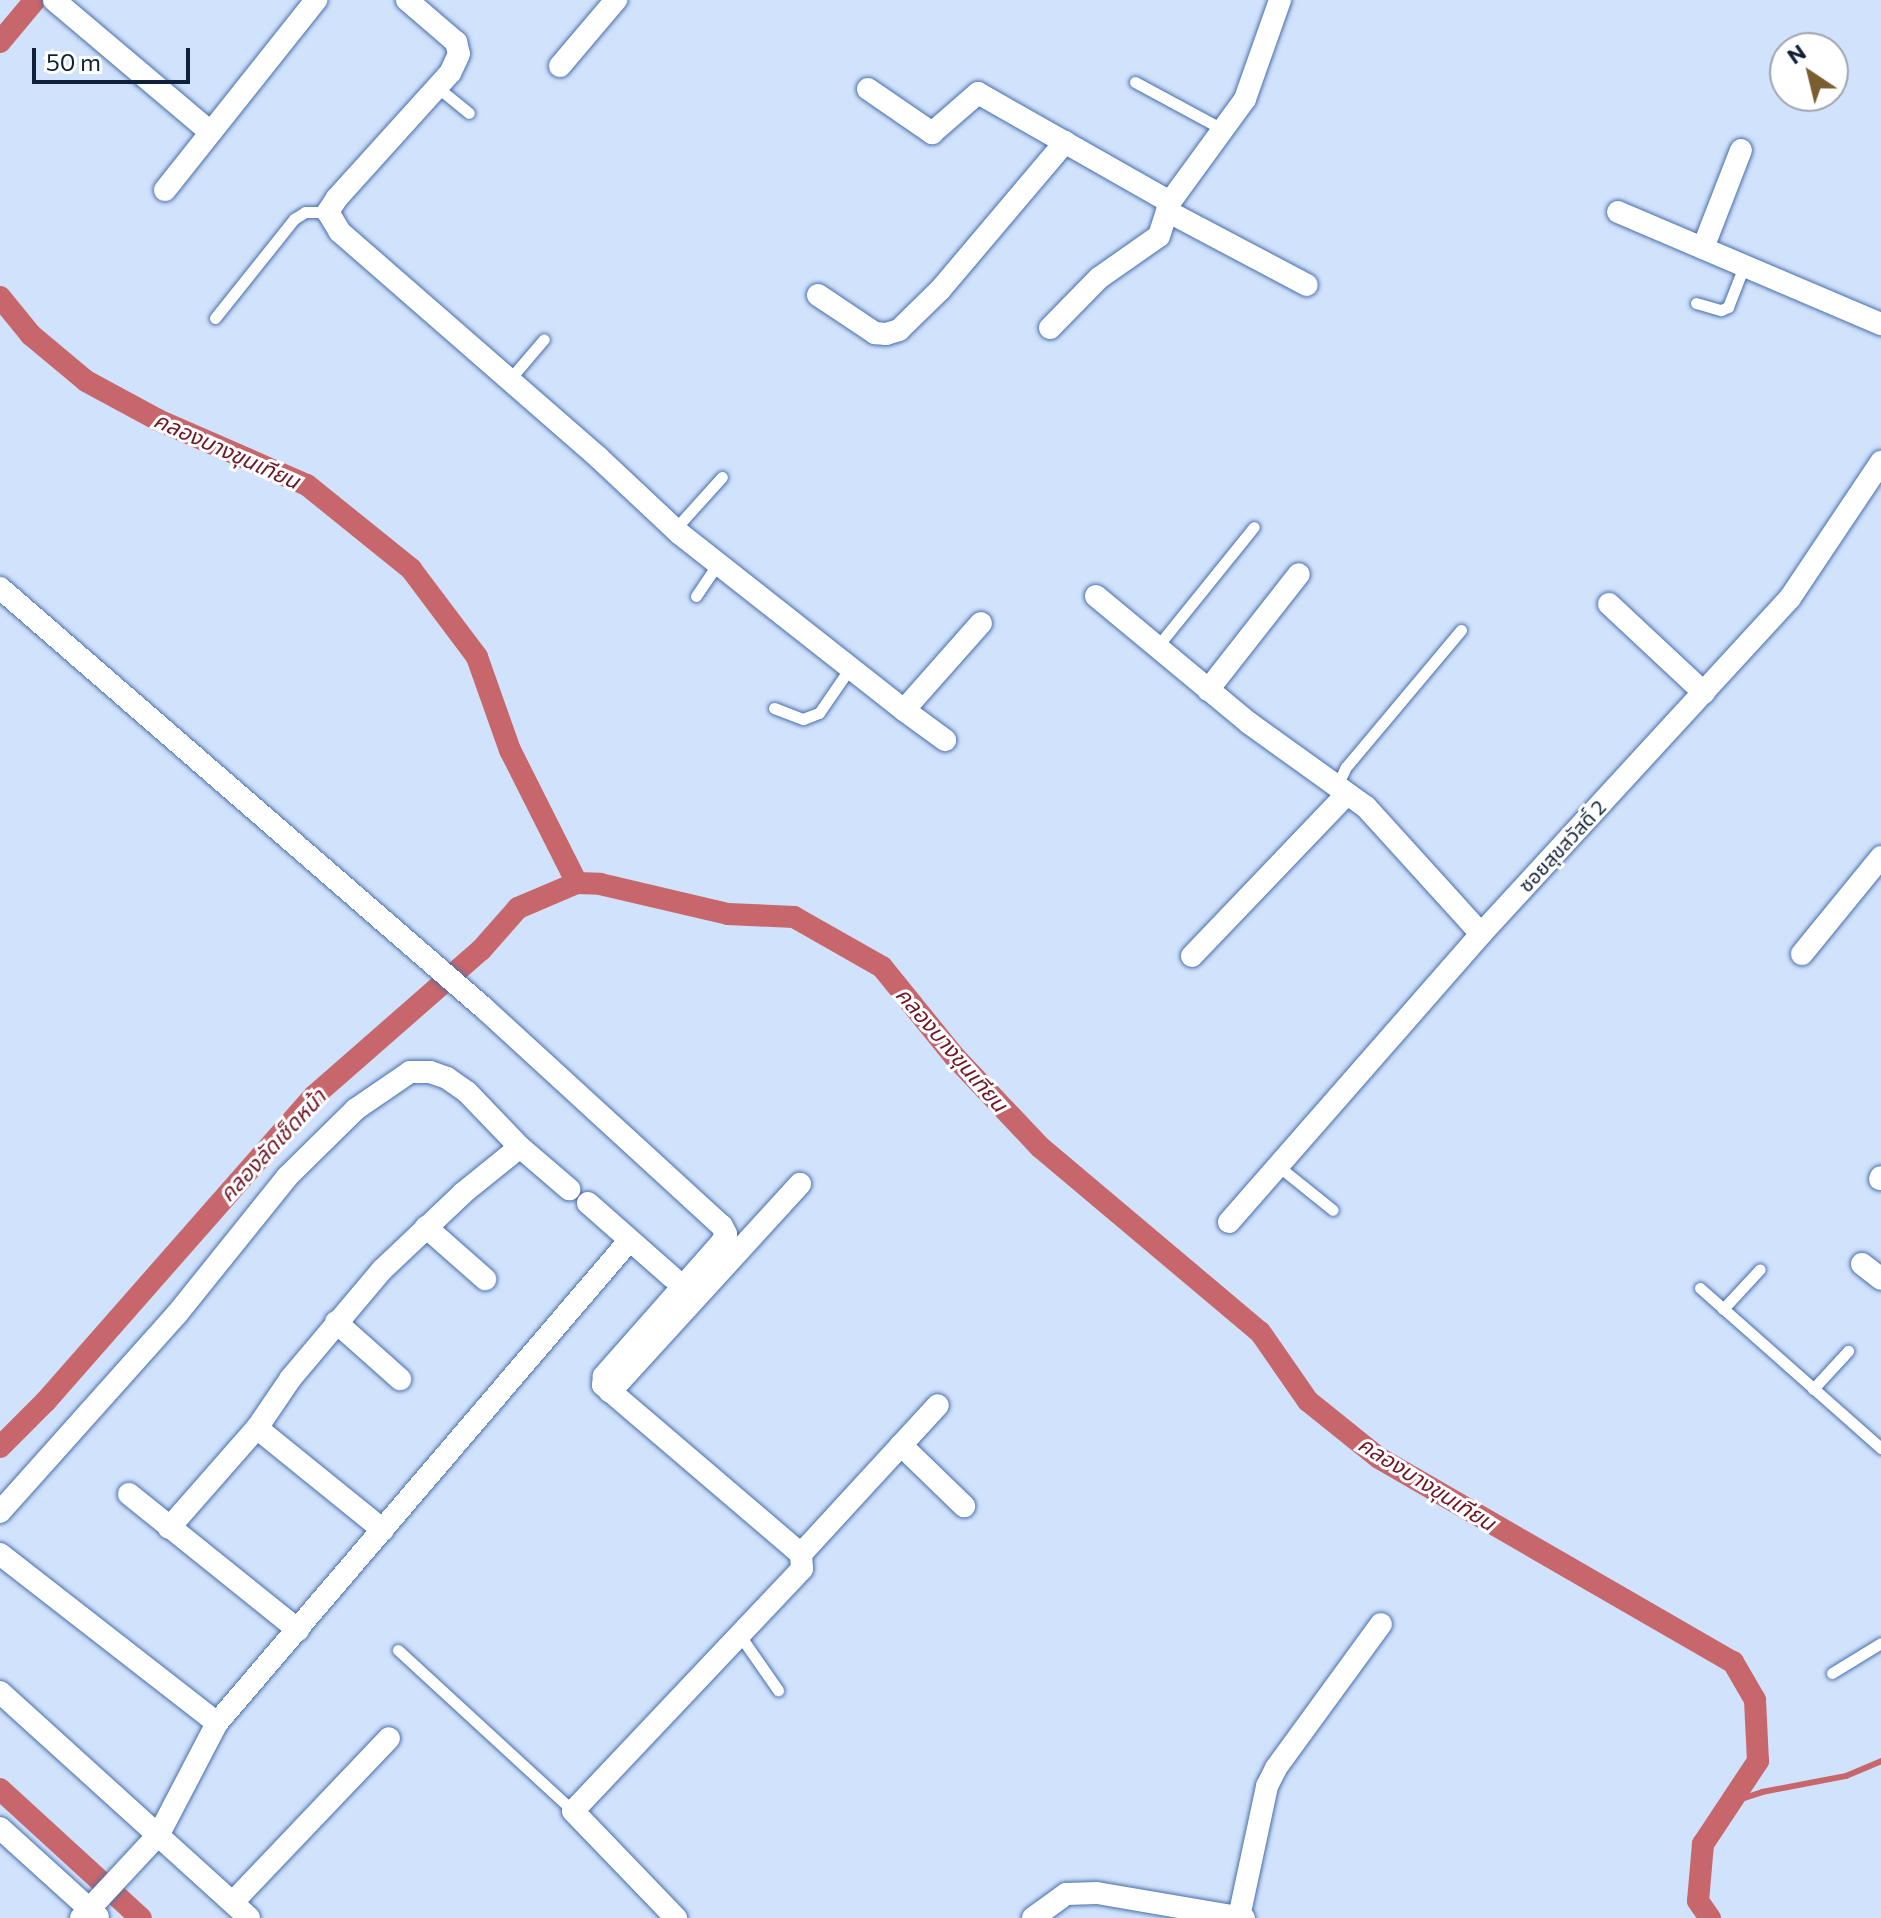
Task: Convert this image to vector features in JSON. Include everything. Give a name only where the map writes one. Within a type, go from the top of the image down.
[{"type":"street","points":[[54,0],[210,132]]},
{"type":"street","points":[[165,190],[316,0]]},
{"type":"street","points":[[407,0],[459,48],[450,73],[328,212],[340,232],[717,565],[945,740]]},
{"type":"street","points":[[560,66],[616,0]]},
{"type":"street","points":[[1050,328],[1099,278],[1159,236],[1169,207],[1245,99],[1280,0]]},
{"type":"street","points":[[868,89],[927,132],[937,132],[977,92],[1307,285]]},
{"type":"street","points":[[818,295],[875,333],[899,330],[940,290],[1065,142]]},
{"type":"street","points":[[1703,248],[1741,150]]},
{"type":"street","points":[[1618,212],[1881,324]]},
{"type":"street","name":"ซอยสุขสวัสดิ์ 2","points":[[1229,1222],[1481,934],[1790,598],[1881,462]]},
{"type":"street","points":[[1208,690],[1299,574]]},
{"type":"street","points":[[0,588],[400,933],[722,1226],[726,1234],[604,1376],[603,1385],[801,1554],[802,1569],[741,1637],[573,1811],[676,1918]]},
{"type":"street","points":[[1096,596],[1208,690],[1366,807],[1481,934]]},
{"type":"street","points":[[1609,604],[1704,693]]},
{"type":"street","points":[[904,710],[981,623]]},
{"type":"street","points":[[1192,956],[1341,791]]},
{"type":"street","points":[[1802,954],[1881,857]]},
{"type":"street","points":[[0,1512],[168,1325],[287,1177],[356,1109],[410,1072],[430,1072],[447,1078],[467,1092],[520,1147],[569,1189]]},
{"type":"street","points":[[169,1528],[257,1428],[336,1322],[426,1227],[520,1147]]},
{"type":"street","points":[[610,1392],[800,1184]]},
{"type":"street","points":[[588,1203],[673,1278]]},
{"type":"street","points":[[426,1227],[485,1279]]},
{"type":"street","points":[[0,1828],[93,1911],[117,1879],[159,1834],[217,1723],[629,1241]]},
{"type":"street","points":[[1862,1264],[1881,1279]]},
{"type":"street","points":[[336,1322],[400,1379]]},
{"type":"street","points":[[801,1554],[938,1405]]},
{"type":"street","points":[[257,1428],[383,1530]]},
{"type":"street","points":[[901,1445],[964,1506]]},
{"type":"street","points":[[129,1494],[298,1630]]},
{"type":"street","points":[[0,1554],[217,1723]]},
{"type":"street","points":[[1033,1918],[1066,1894],[1097,1893],[1242,1918],[1267,1786],[1286,1754],[1381,1624]]},
{"type":"street","points":[[0,1692],[241,1910],[389,1738]]},
{"type":"lane","points":[[1135,82],[1222,129]]},
{"type":"lane","points":[[437,87],[469,113]]},
{"type":"lane","points":[[215,318],[294,219],[305,212],[328,212]]},
{"type":"lane","points":[[1696,303],[1721,310],[1728,307],[1744,266]]},
{"type":"lane","points":[[510,379],[544,339]]},
{"type":"lane","points":[[675,529],[722,477]]},
{"type":"lane","points":[[1157,647],[1254,527]]},
{"type":"lane","points":[[696,596],[717,565]]},
{"type":"lane","points":[[1341,791],[1346,767],[1461,630]]},
{"type":"lane","points":[[774,708],[803,719],[819,713],[850,668]]},
{"type":"lane","points":[[1278,1166],[1333,1210]]},
{"type":"lane","points":[[1723,1309],[1760,1269]]},
{"type":"lane","points":[[1700,1288],[1881,1448]]},
{"type":"lane","points":[[1813,1389],[1848,1351]]},
{"type":"lane","points":[[741,1637],[778,1690]]},
{"type":"lane","points":[[1832,1673],[1881,1643]]},
{"type":"lane","points":[[398,1650],[573,1811]]},
{"type":"waterway","points":[[0,42],[35,0]]},
{"type":"waterway","name":"คลองบางขุนเทียน","points":[[0,297],[31,335],[86,381],[158,420],[307,485],[411,569],[477,657],[510,750],[577,883]]},
{"type":"waterway","name":"คลองบางขุนเทียน","points":[[0,1447],[46,1401],[314,1096],[481,950],[518,908],[577,883],[600,884],[728,914],[794,917],[882,967],[954,1056],[1040,1147],[1260,1332],[1308,1401],[1379,1458],[1733,1662],[1755,1700],[1758,1761],[1703,1844],[1698,1901],[1710,1918]]},
{"type":"waterway","points":[[1729,1803],[1762,1792],[1846,1776],[1881,1761]]},
{"type":"waterway","points":[[0,1789],[141,1918]]},
{"type":"water label","name":"คลองลัดเช็ดหน้า","points":[[272,1145]]}]
